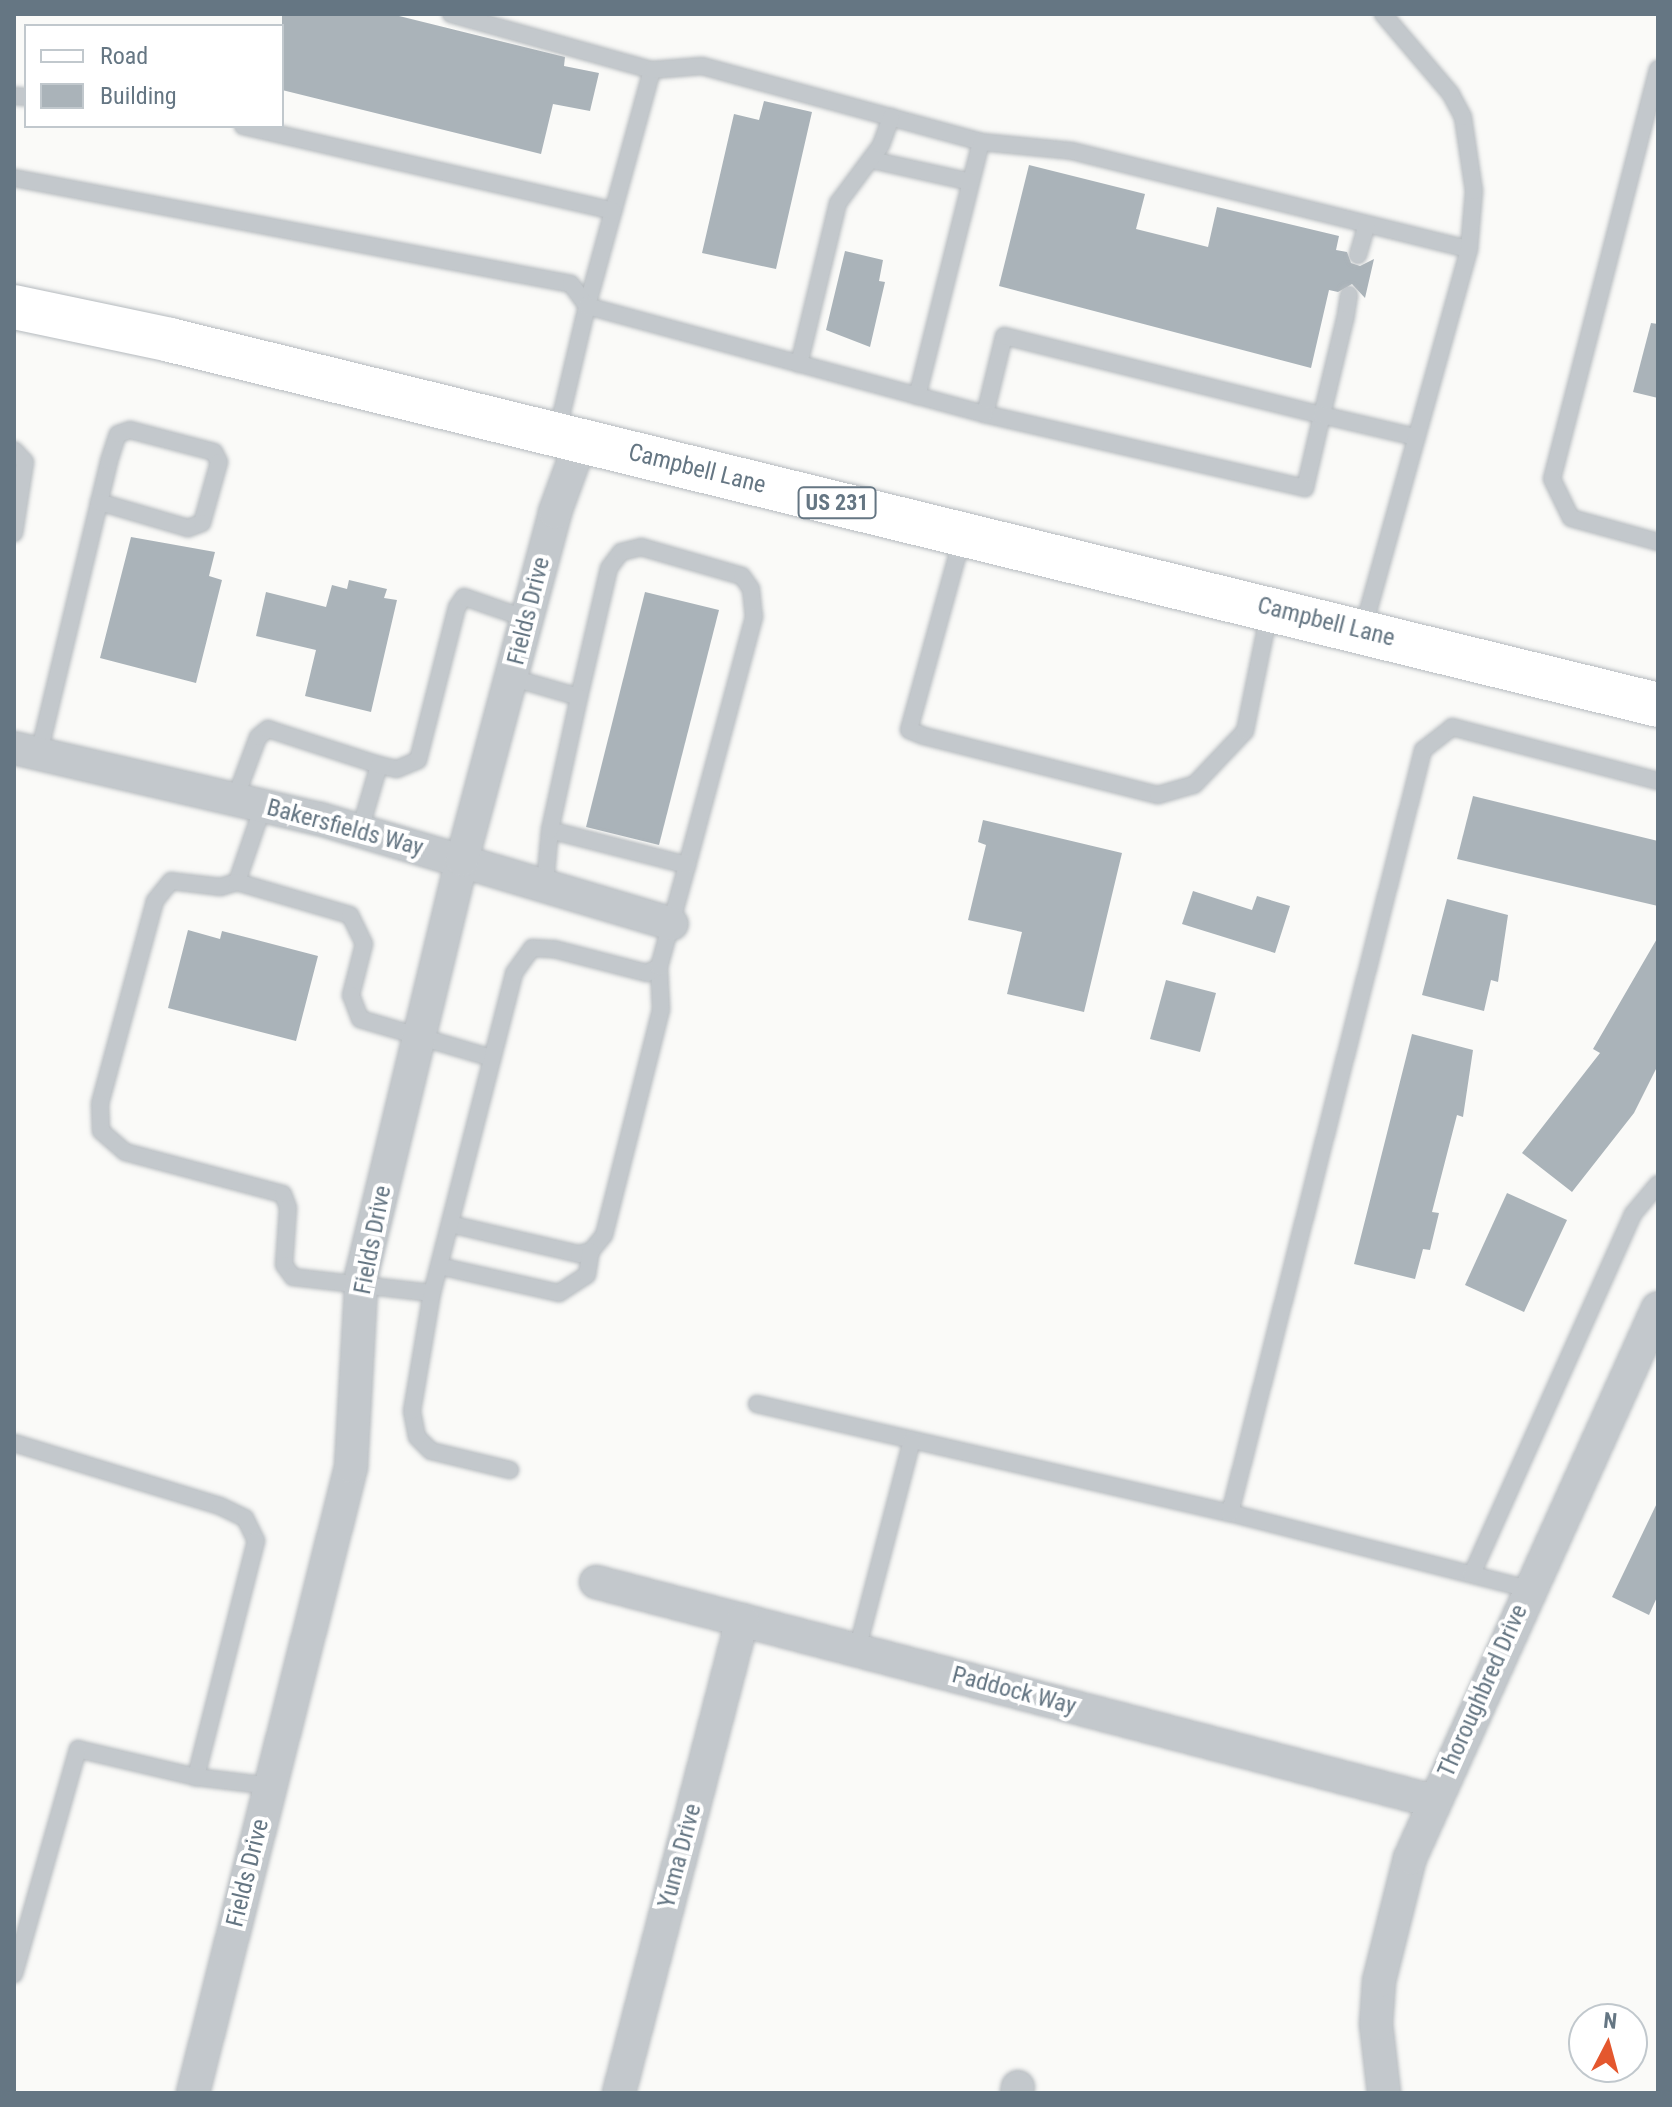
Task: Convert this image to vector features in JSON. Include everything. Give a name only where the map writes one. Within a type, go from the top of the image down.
[{"type":"main road","name":"Campbell Lane","points":[[14,307],[569,438],[1658,705]]},
{"type":"street","name":"Fields Drive","points":[[193,2093],[351,1467],[361,1287],[462,860],[555,512],[569,438]]},
{"type":"street","name":"Bakersfields Way","points":[[26,750],[360,830],[545,883],[672,924]]},
{"type":"street","name":"Thoroughbred Drive","points":[[1384,2093],[1376,2024],[1383,1954],[1410,1858],[1433,1801],[1658,1308]]},
{"type":"street","name":"Paddock Way","points":[[596,1582],[1433,1801]]},
{"type":"street","name":"Yuma Drive","points":[[619,2093],[742,1620]]},
{"type":"lane","points":[[451,14],[652,70],[702,66],[981,142],[1072,151],[1469,249]]},
{"type":"lane","points":[[1363,631],[1469,249],[1474,191],[1463,117],[1451,94],[1383,14]]},
{"type":"lane","points":[[1658,69],[1552,479],[1571,518],[1658,542]]},
{"type":"lane","points":[[569,438],[587,306],[652,70]]},
{"type":"lane","points":[[799,364],[838,203],[872,160],[891,117]]},
{"type":"lane","points":[[252,128],[613,211]]},
{"type":"lane","points":[[917,396],[981,142]]},
{"type":"lane","points":[[872,160],[971,182]]},
{"type":"lane","points":[[14,178],[571,284],[587,306],[985,414],[1305,488],[1349,295]]},
{"type":"lane","points":[[1358,255],[1367,224]]},
{"type":"lane","points":[[985,414],[1004,336],[1416,437]]},
{"type":"lane","points":[[26,750],[118,434],[130,430],[214,452],[219,462],[202,523],[188,528],[99,502]]},
{"type":"lane","points":[[14,450],[25,462],[14,533]]},
{"type":"lane","points":[[964,534],[909,730],[1158,795],[1194,785],[1245,731],[1269,608]]},
{"type":"lane","points":[[439,1266],[559,1293],[574,1288],[587,1275],[591,1251],[612,1215],[661,1009],[659,967],[754,617],[751,589],[742,576],[641,547],[621,552],[609,568],[550,830],[545,883]]},
{"type":"lane","points":[[237,882],[258,737],[268,729],[397,769],[418,760],[457,607],[464,597],[527,619]]},
{"type":"lane","points":[[513,678],[579,697]]},
{"type":"lane","points":[[1230,1513],[1423,750],[1452,727],[1658,781]]},
{"type":"lane","points":[[360,830],[379,765]]},
{"type":"lane","points":[[550,830],[687,865]]},
{"type":"lane","points":[[432,1293],[293,1277],[284,1265],[288,1208],[283,1194],[125,1152],[101,1131],[100,1104],[162,889],[185,880],[221,887],[237,882],[350,915],[364,944],[351,995],[354,1011],[370,1026],[492,1058]]},
{"type":"lane","points":[[510,1470],[431,1451],[417,1437],[412,1411],[414,1378],[432,1293],[514,973],[532,948],[554,949],[647,973],[659,967]]},
{"type":"lane","points":[[1472,1574],[1633,1214],[1658,1184]]},
{"type":"lane","points":[[450,1224],[579,1254],[591,1251]]},
{"type":"lane","points":[[757,1404],[1230,1513],[1529,1589]]},
{"type":"lane","points":[[857,1650],[912,1440]]},
{"type":"lane","points":[[14,1443],[220,1506],[245,1518],[252,1528],[256,1554],[196,1777]]},
{"type":"lane","points":[[14,1974],[78,1749],[196,1777],[270,1786]]},
{"type":"building","points":[[282,14],[391,14],[565,57],[564,66],[599,73],[590,111],[553,104],[541,154],[284,90]]},
{"type":"building","points":[[764,101],[812,112],[776,269],[702,253],[734,114],[759,120]]},
{"type":"building","points":[[1029,165],[1145,194],[1136,229],[1208,247],[1217,207],[1339,236],[1336,250],[1347,252],[1351,263],[1360,266],[1374,259],[1365,298],[1352,284],[1338,292],[1329,290],[1311,368],[999,286]]},
{"type":"building","points":[[845,251],[883,260],[879,281],[885,282],[870,347],[826,330]]},
{"type":"building","points":[[1651,323],[1658,324],[1658,398],[1633,392]]},
{"type":"building","points":[[131,537],[215,552],[209,576],[222,580],[196,683],[100,658]]},
{"type":"building","points":[[349,580],[387,589],[384,598],[397,600],[371,712],[305,696],[316,650],[256,636],[266,592],[326,607],[332,585],[347,589]]},
{"type":"building","points":[[645,592],[719,610],[659,845],[586,827]]},
{"type":"building","points":[[1473,796],[1658,841],[1658,906],[1457,859]]},
{"type":"building","points":[[983,820],[1122,853],[1084,1012],[1007,994],[1022,932],[968,920],[986,845],[978,842]]},
{"type":"building","points":[[1193,891],[1252,910],[1257,896],[1290,906],[1275,953],[1182,924]]},
{"type":"building","points":[[1447,899],[1508,915],[1498,982],[1491,980],[1484,1011],[1422,995]]},
{"type":"building","points":[[188,930],[220,939],[222,931],[318,956],[296,1041],[168,1008]]},
{"type":"building","points":[[1658,937],[1658,1065],[1634,1113],[1572,1192],[1522,1153],[1600,1053],[1593,1049]]},
{"type":"building","points":[[1166,980],[1216,993],[1200,1052],[1150,1039]]},
{"type":"building","points":[[1412,1034],[1473,1050],[1463,1117],[1457,1115],[1432,1212],[1439,1213],[1430,1250],[1423,1249],[1415,1279],[1354,1264]]},
{"type":"building","points":[[1507,1193],[1567,1220],[1524,1312],[1465,1285]]},
{"type":"building","points":[[1658,1501],[1658,1595],[1649,1615],[1612,1597]]}]
